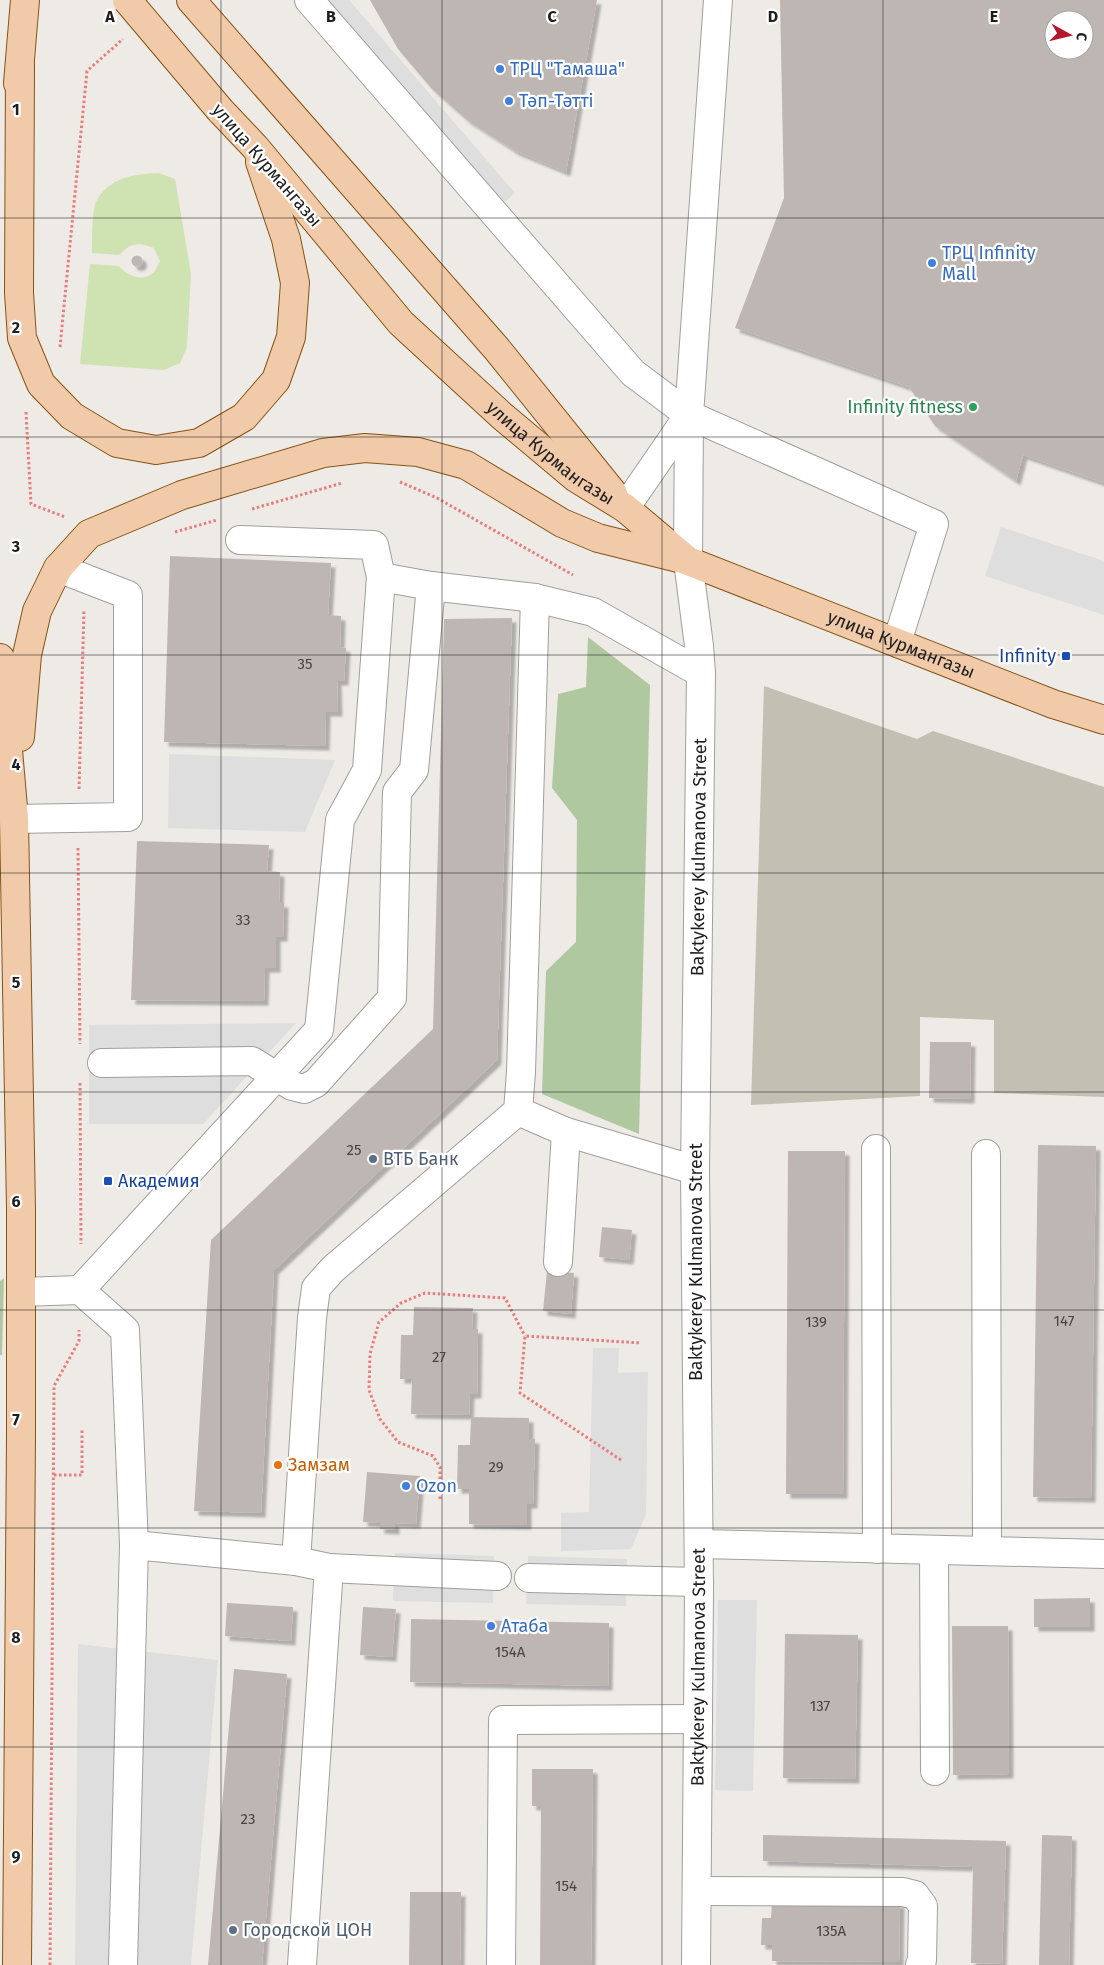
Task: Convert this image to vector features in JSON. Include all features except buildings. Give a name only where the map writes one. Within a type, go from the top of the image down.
[{"type":"main road","points":[[0,216],[20,66],[25,0]]},
{"type":"main road","name":"улица Курмангазы","points":[[127,0],[220,110],[255,147],[401,323],[502,416],[568,472],[625,508],[688,561],[1053,704],[1104,720]]},
{"type":"main road","points":[[191,0],[496,348],[625,508]]},
{"type":"main road","points":[[20,66],[19,293],[22,338],[41,384],[72,416],[117,443],[156,450],[198,444],[244,417],[276,380],[291,337],[295,283],[286,239],[255,147]]},
{"type":"main road","points":[[14,819],[27,655],[36,611],[58,568],[90,534],[182,495],[323,453],[365,448],[418,452],[466,465],[562,523],[598,538],[688,561]]},
{"type":"main road","points":[[0,658],[14,819],[21,1209],[17,1965]]},
{"type":"main road","points":[[0,1255],[6,1249],[21,1209]]},
{"type":"street","points":[[309,0],[633,373],[689,415],[934,524],[897,642]]},
{"type":"street","name":"Baktykerey Kulmanova Street","points":[[696,1965],[699,1544],[695,1170],[701,672],[688,561],[689,415],[718,0]]},
{"type":"street","points":[[625,508],[689,415]]},
{"type":"street","points":[[80,1290],[318,1030],[340,820],[366,770],[381,577],[374,545],[240,540]]},
{"type":"street","points":[[14,819],[128,817],[128,595],[58,568]]},
{"type":"street","points":[[381,577],[431,586],[535,598],[593,612],[701,672]]},
{"type":"street","points":[[91,1058],[252,1061],[292,1086],[304,1089],[316,1083],[392,998],[397,792],[414,770],[431,586]]},
{"type":"street","points":[[296,1561],[316,1288],[333,1269],[518,1111],[535,598]]},
{"type":"street","points":[[518,1111],[566,1132],[695,1170]]},
{"type":"street","points":[[558,1262],[566,1132]]},
{"type":"street","points":[[876,1149],[877,1549]]},
{"type":"street","points":[[986,1154],[987,1550]]},
{"type":"street","points":[[22,1292],[80,1290],[125,1330],[134,1545],[123,1965]]},
{"type":"street","points":[[699,1544],[1104,1554]]},
{"type":"street","points":[[134,1545],[296,1561],[329,1568],[497,1576]]},
{"type":"street","points":[[934,1550],[935,1771]]},
{"type":"street","points":[[302,1965],[329,1568]]},
{"type":"street","points":[[529,1578],[699,1582]]},
{"type":"street","points":[[501,1965],[503,1720],[698,1719]]},
{"type":"street","points":[[697,1891],[903,1892],[915,1895],[923,1906],[922,1960],[920,1965]]},
{"type":"path","points":[[59,351],[87,71],[123,38]]},
{"type":"path","points":[[26,408],[31,504],[75,521],[90,534]]},
{"type":"path","points":[[84,577],[78,818],[91,1058]]},
{"type":"path","points":[[80,1082],[82,1208]]},
{"type":"path","points":[[50,1965],[54,1386],[79,1341],[80,1290]]},
{"type":"path","points":[[440,1499],[440,1467],[434,1456],[398,1442],[380,1420],[370,1390],[370,1354],[379,1322],[401,1303],[425,1293],[505,1298],[525,1336],[520,1393],[621,1460]]},
{"type":"path","points":[[525,1336],[641,1343]]},
{"type":"path","points":[[54,1475],[82,1475],[82,1428]]},
{"type":"shaded area","points":[[300,0],[349,0],[515,193],[487,218]]},
{"type":"shaded area","points":[[1001,527],[1104,561],[1104,615],[985,576]]},
{"type":"shaded area","points":[[764,686],[917,739],[933,731],[1104,787],[1104,1097],[994,1093],[994,1020],[920,1017],[920,1096],[751,1105]]},
{"type":"shaded area","points":[[169,754],[335,760],[305,832],[168,828]]},
{"type":"shaded area","points":[[296,1023],[203,1124],[89,1124],[89,1025]]},
{"type":"shaded area","points":[[593,1348],[619,1348],[618,1373],[648,1372],[646,1514],[631,1549],[561,1551],[561,1513],[589,1512]]},
{"type":"shaded area","points":[[395,1553],[494,1556],[493,1603],[393,1601]]},
{"type":"shaded area","points":[[528,1556],[627,1559],[626,1606],[526,1604]]},
{"type":"shaded area","points":[[718,1600],[757,1600],[753,1791],[715,1790]]},
{"type":"shaded area","points":[[78,1644],[218,1660],[191,1965],[75,1965]]},
{"type":"green space","points":[[159,173],[175,179],[191,274],[187,347],[180,363],[164,370],[80,364],[90,264],[119,266],[126,273],[141,278],[154,272],[160,261],[154,248],[139,244],[131,245],[119,255],[92,253],[93,219],[96,202],[108,187],[123,178],[140,174]]},
{"type":"green space","points":[[588,637],[650,685],[639,1134],[542,1094],[546,971],[576,942],[577,820],[552,788],[558,694],[586,687]]},
{"type":"green space","points":[[4,1278],[2,1355],[0,1355],[0,1281]]},
{"type":"place","name":"ТРЦ \"Тамаша\"","points":[[500,69]]},
{"type":"place","name":"Тәп-Тәтті","points":[[509,101]]},
{"type":"place","name":"ТРЦ Infinity Mall","points":[[932,263]]},
{"type":"place","name":"Infinity fitness","points":[[973,407]]},
{"type":"place","name":"Infinity","points":[[1066,656]]},
{"type":"place","name":"ВТБ Банк","points":[[373,1159]]},
{"type":"place","name":"Академия","points":[[108,1181]]},
{"type":"place","name":"Замзам","points":[[278,1465]]},
{"type":"place","name":"Ozon","points":[[406,1486]]},
{"type":"place","name":"Атаба","points":[[491,1626]]},
{"type":"place","name":"Городской ЦОН","points":[[233,1930]]}]
